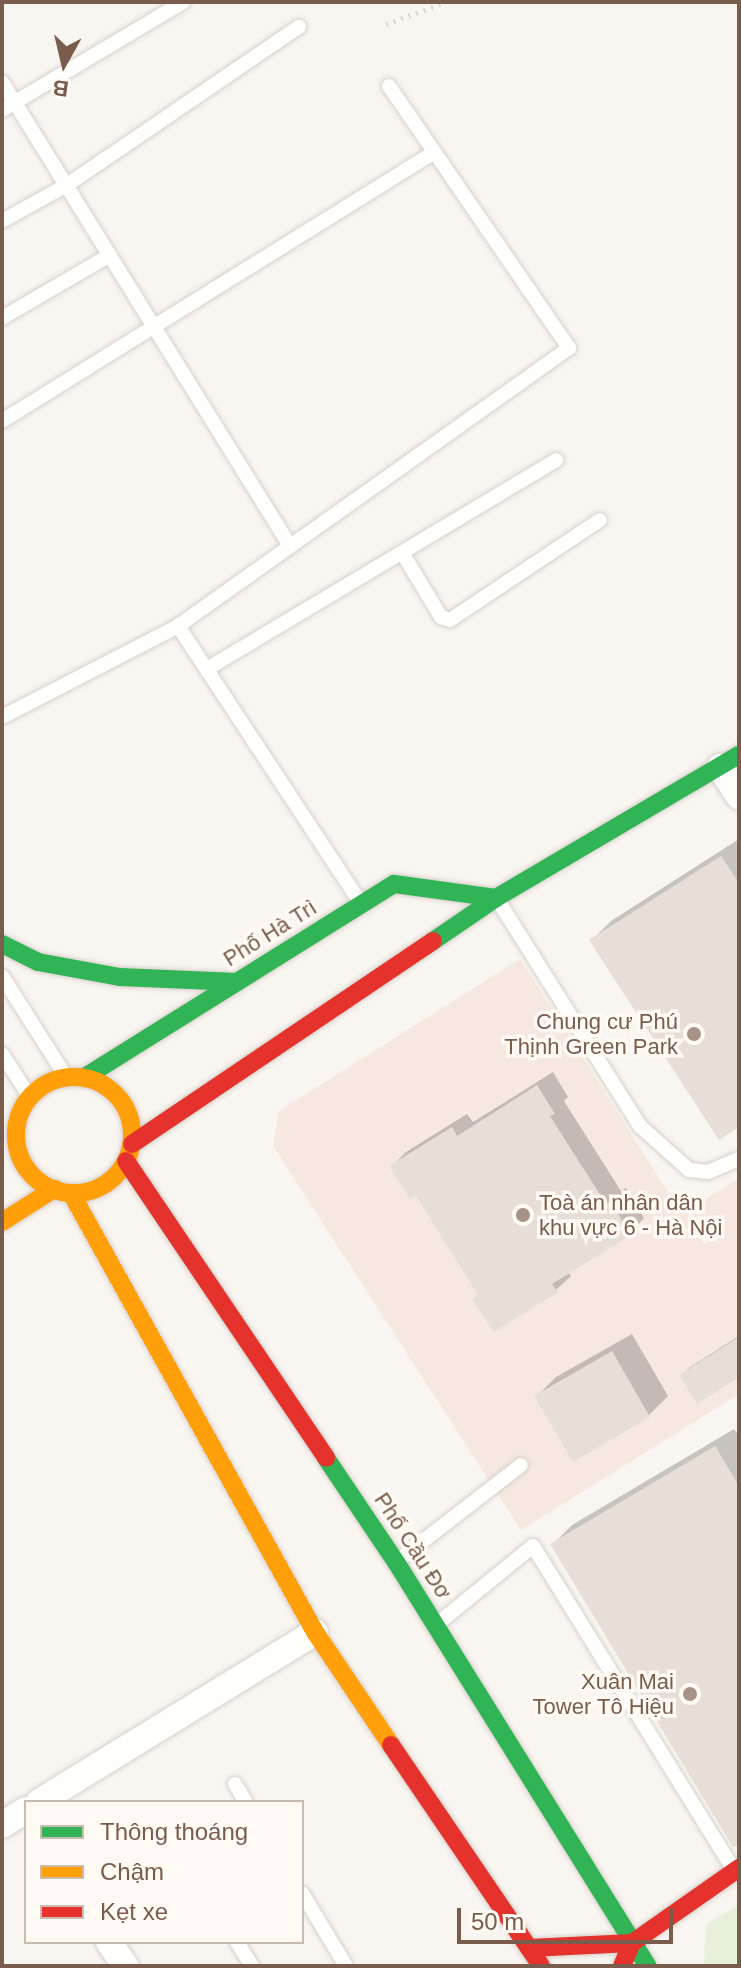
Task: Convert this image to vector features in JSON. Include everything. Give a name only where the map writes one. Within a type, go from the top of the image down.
[{"type":"main road","points":[[2,1222],[63,1191],[103,1185],[129,1153],[496,898],[730,761]]},
{"type":"main road","name":"Phố Hà Trì","points":[[75,1077],[237,982],[394,884],[496,898]]},
{"type":"main road","points":[[2,944],[38,962],[120,977],[237,982]]},
{"type":"main road","points":[[129,1153],[132,1126],[127,1109],[101,1083],[75,1077],[46,1084],[30,1097],[20,1113],[16,1132],[18,1152],[27,1169],[63,1191],[315,1632],[541,1966]]},
{"type":"main road","points":[[2,1123],[20,1113]]},
{"type":"main road","name":"Phố Cầu Đơ","points":[[129,1153],[396,1562],[647,1966]]},
{"type":"main road","points":[[622,1966],[632,1943],[737,1869]]},
{"type":"main road","points":[[529,1948],[632,1943]]},
{"type":"street","points":[[730,761],[739,796]]},
{"type":"street","points":[[44,1800],[315,1632]]},
{"type":"street","points":[[110,1944],[125,1966]]},
{"type":"lane","points":[[2,110],[183,2]]},
{"type":"lane","points":[[2,221],[67,185],[299,27]]},
{"type":"lane","points":[[2,82],[290,546]]},
{"type":"lane","points":[[2,717],[178,626],[569,348],[389,86]]},
{"type":"lane","points":[[2,421],[433,153]]},
{"type":"lane","points":[[2,318],[110,255]]},
{"type":"lane","points":[[207,669],[556,460]]},
{"type":"lane","points":[[403,554],[441,617],[450,620],[600,520]]},
{"type":"lane","points":[[178,626],[361,904]]},
{"type":"lane","points":[[496,898],[651,1137],[689,1170],[708,1172],[722,1169],[739,1159]]},
{"type":"lane","points":[[2,976],[75,1077]]},
{"type":"lane","points":[[2,1054],[30,1097]]},
{"type":"lane","points":[[396,1562],[521,1465]]},
{"type":"lane","points":[[436,1625],[533,1546],[737,1869]]},
{"type":"lane","points":[[235,1784],[245,1800]]},
{"type":"lane","points":[[304,1896],[346,1966]]},
{"type":"lane","points":[[238,1944],[252,1966]]},
{"type":"path","points":[[386,24],[446,2]]},
{"type":"shaded area","points":[[520,959],[682,1214],[739,1178],[739,1394],[521,1530],[273,1146],[279,1111]]},
{"type":"green space","points":[[739,1905],[739,1966],[704,1966],[706,1924]]},
{"type":"building","name":"Chung cư Phú Thịnh Green Park","points":[[721,856],[739,883],[739,1127],[719,1140],[589,940]]},
{"type":"building","name":"Toà án nhân dân khu vực 6 - Hà Nội","points":[[537,1085],[555,1114],[550,1116],[606,1204],[610,1201],[631,1235],[552,1284],[558,1292],[494,1332],[472,1299],[478,1295],[416,1196],[410,1199],[389,1166],[452,1127],[457,1136]]},
{"type":"building","points":[[739,1337],[739,1377],[697,1404],[679,1375]]},
{"type":"building","points":[[612,1351],[650,1417],[573,1462],[534,1396]]},
{"type":"building","name":"Xuân Mai Tower Tô Hiệu","points":[[715,1446],[739,1486],[739,1846],[733,1847],[550,1544]]},
{"type":"traffic: fast","points":[[433,941],[496,898],[739,755]]},
{"type":"traffic: fast","points":[[85,1077],[394,884],[496,898]]},
{"type":"traffic: fast","points":[[2,944],[38,962],[120,977],[237,982]]},
{"type":"traffic: fast","points":[[326,1458],[396,1562],[647,1966]]},
{"type":"traffic: slow","points":[[74,1077],[96,1081],[115,1094],[128,1113],[132,1135],[128,1157],[115,1176],[96,1189],[74,1193],[52,1189],[33,1176],[20,1157],[16,1135],[20,1113],[33,1094],[52,1081],[74,1077]]},
{"type":"traffic: slow","points":[[2,1222],[54,1189]]},
{"type":"traffic: slow","points":[[71,1193],[315,1632],[391,1745]]},
{"type":"traffic: jam","points":[[132,1144],[433,941]]},
{"type":"traffic: jam","points":[[126,1161],[326,1458]]},
{"type":"traffic: jam","points":[[391,1745],[541,1966]]},
{"type":"traffic: jam","points":[[622,1966],[632,1943],[739,1868]]},
{"type":"traffic: jam","points":[[529,1948],[632,1943]]},
{"type":"place","name":"Chung cư Phú Thịnh Green Park","points":[[694,1034]]},
{"type":"place","name":"Toà án nhân dân khu vực 6 - Hà Nội","points":[[523,1215]]},
{"type":"place","name":"Xuân Mai Tower Tô Hiệu","points":[[690,1694]]}]
